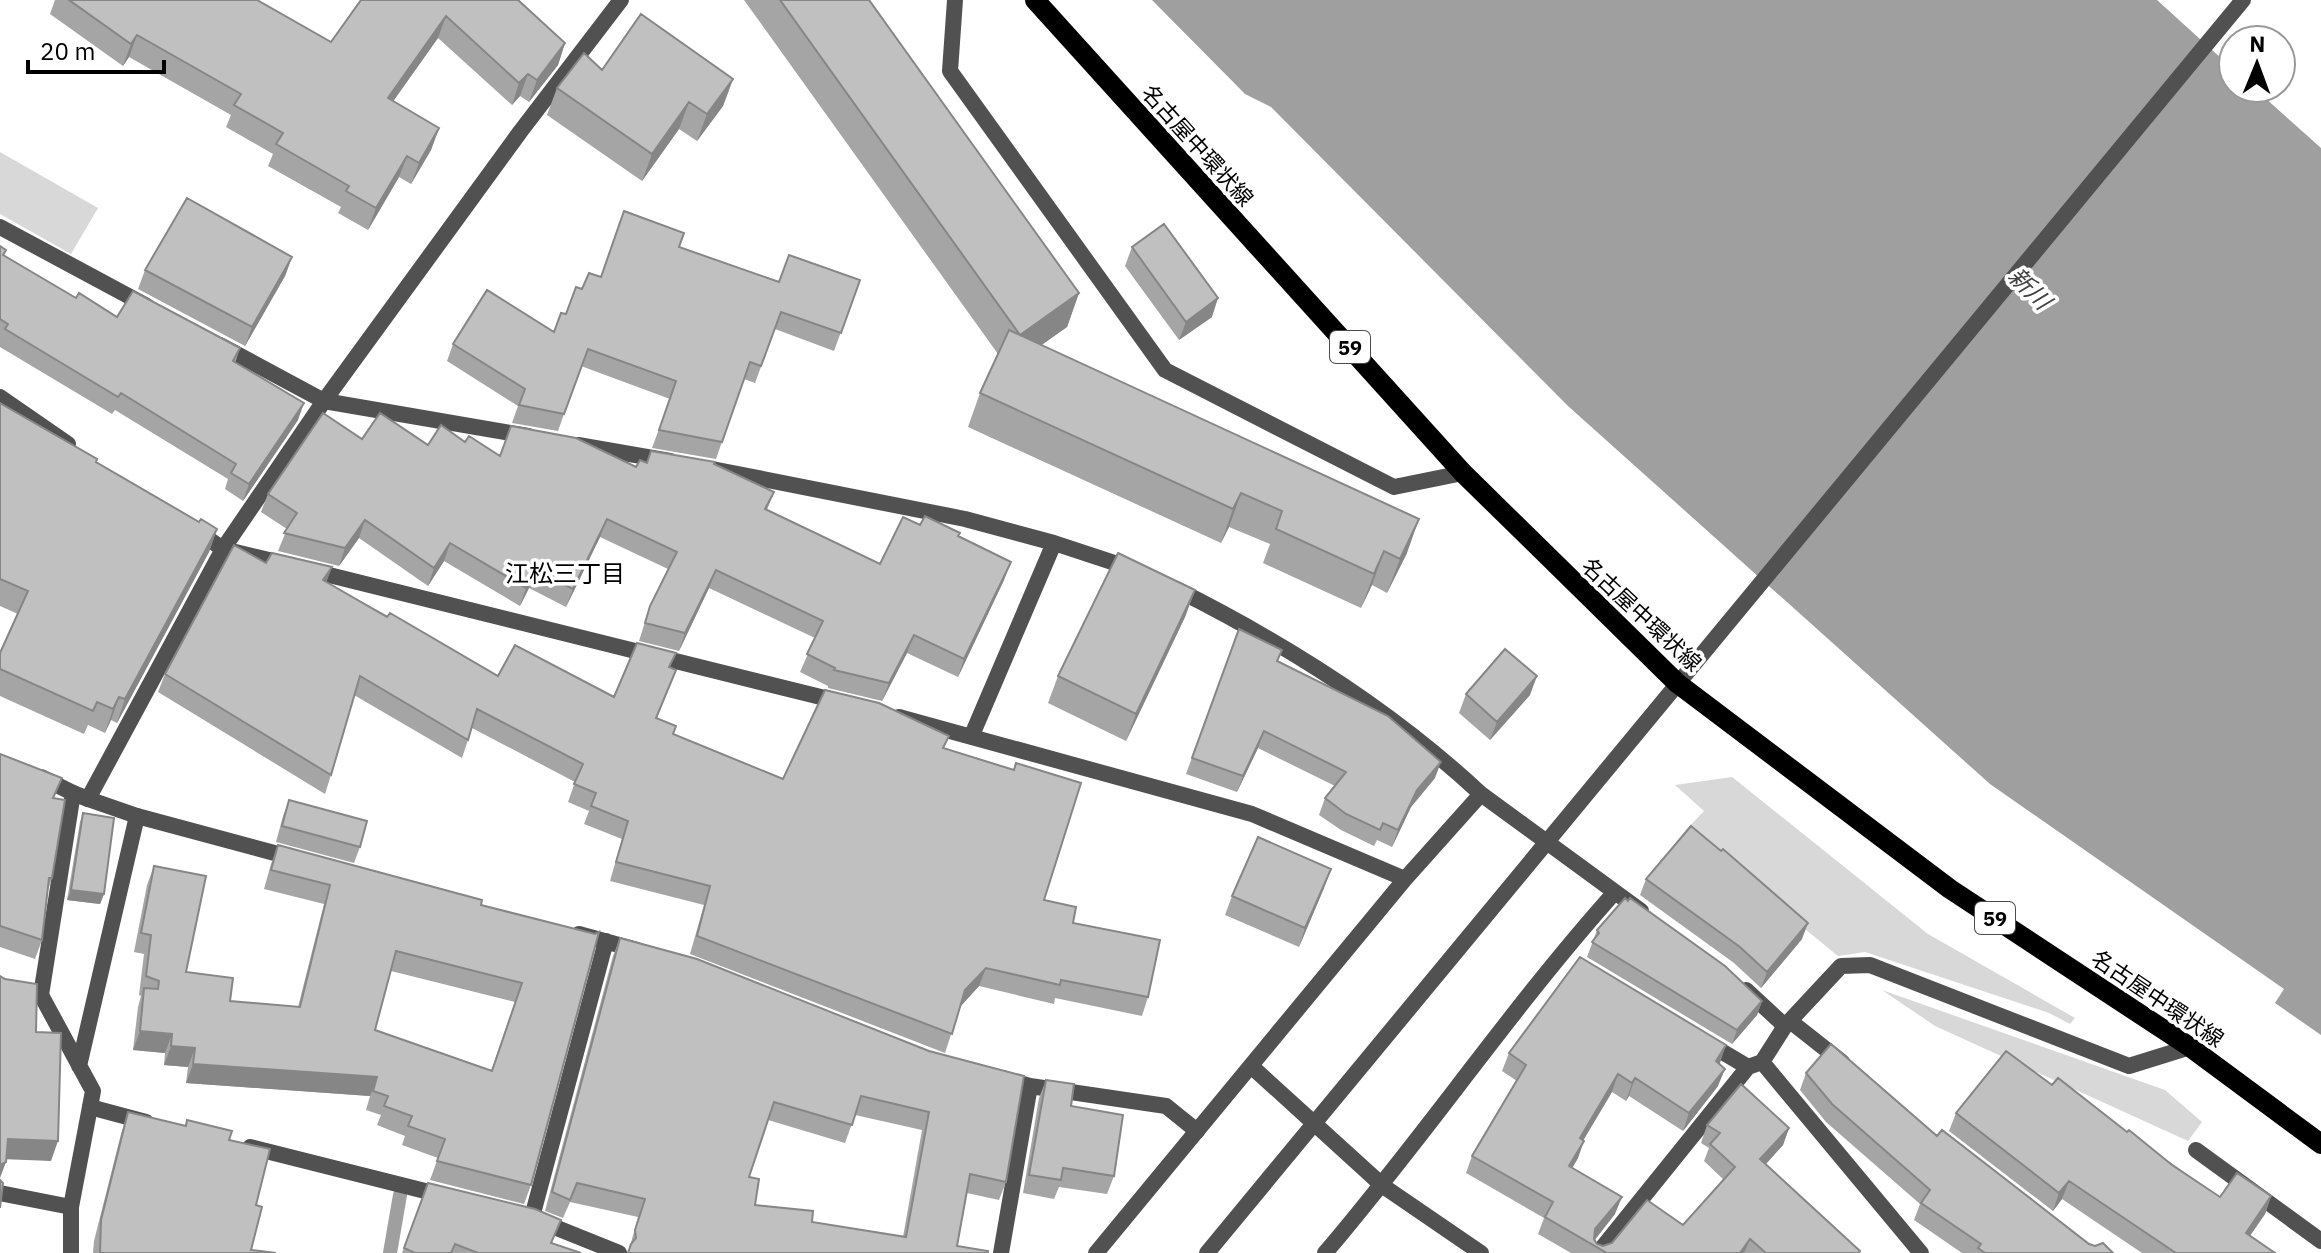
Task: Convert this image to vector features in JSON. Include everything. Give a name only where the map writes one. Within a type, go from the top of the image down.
[{"type":"main road","name":"名古屋中環状線","points":[[1035,0],[1463,473],[1677,683],[1950,889],[2190,1047],[2321,1144]]},
{"type":"street","points":[[71,1253],[71,1207],[93,1091],[41,995],[80,796],[223,549],[324,401],[520,132],[621,0]]},
{"type":"street","points":[[955,0],[950,71],[1165,370],[1394,487],[1463,473]]},
{"type":"street","points":[[1207,1253],[2243,0]]},
{"type":"street","points":[[0,227],[161,314]]},
{"type":"street","points":[[202,336],[324,401],[793,484],[965,519],[1054,543],[1152,577],[1226,613],[1349,687],[1441,757],[1481,794],[1652,919]]},
{"type":"street","points":[[0,397],[79,451]]},
{"type":"street","points":[[184,522],[223,549],[850,705]]},
{"type":"street","points":[[972,735],[1054,543]]},
{"type":"street","points":[[880,712],[1252,814],[1405,879]]},
{"type":"street","points":[[24,769],[80,796],[137,816],[307,861]]},
{"type":"street","points":[[1096,1253],[1405,879],[1481,794]]},
{"type":"street","points":[[79,1066],[137,816]]},
{"type":"street","points":[[1325,1253],[1383,1186],[1560,953],[1615,892]]},
{"type":"street","points":[[561,929],[650,954]]},
{"type":"street","points":[[606,941],[524,1215],[619,1253]]},
{"type":"street","points":[[1560,953],[1574,964]]},
{"type":"street","points":[[1598,1253],[1788,1023],[1841,966],[1870,965],[2129,1066],[2190,1047]]},
{"type":"street","points":[[1736,981],[1852,1069]]},
{"type":"street","points":[[0,988],[41,995]]},
{"type":"street","points":[[1695,1036],[1755,1064],[1921,1253]]},
{"type":"street","points":[[1251,1066],[1383,1186],[1481,1253]]},
{"type":"street","points":[[985,1074],[1030,1086],[1166,1106],[1197,1131]]},
{"type":"street","points":[[1001,1253],[1030,1086]]},
{"type":"street","points":[[90,1107],[165,1126]]},
{"type":"street","points":[[240,1145],[459,1199]]},
{"type":"street","points":[[2196,1150],[2321,1241]]},
{"type":"street","points":[[0,1193],[71,1207]]},
{"type":"shaded area","points":[[0,152],[98,208],[71,254],[0,214]]},
{"type":"shaded area","points":[[1732,777],[1928,934],[2075,1018],[2070,1024],[2049,1013],[1865,952],[1838,956],[1685,831],[1704,811],[1675,785]]},
{"type":"shaded area","points":[[1882,990],[2165,1090],[2202,1122],[2188,1141],[1935,1026]]},
{"type":"water","name":"新川","points":[[1152,0],[2157,0],[2217,54],[2217,104],[2272,104],[2321,148],[2321,1035],[2275,1003],[2284,989],[1990,784],[1568,406],[1271,107],[1245,94]]},
{"type":"building","points":[[69,0],[257,0],[331,42],[361,0],[518,0],[565,43],[537,80],[528,74],[519,83],[446,16],[388,98],[439,128],[419,163],[407,156],[376,208],[346,191],[349,186],[276,144],[283,133],[234,105],[241,94],[137,35],[131,44]]},
{"type":"building","points":[[780,0],[869,0],[1079,293],[1020,335]]},
{"type":"building","points":[[641,14],[733,79],[707,114],[689,102],[652,154],[557,88],[584,53],[602,70]]},
{"type":"building","points":[[187,198],[292,257],[252,327],[145,270]]},
{"type":"building","points":[[624,211],[684,233],[679,247],[779,282],[789,255],[860,280],[841,333],[781,312],[761,366],[750,362],[722,442],[659,430],[676,381],[588,349],[564,414],[519,405],[525,389],[453,344],[487,290],[554,332],[561,313],[566,314],[576,287],[582,289],[589,273],[601,277]]},
{"type":"building","points":[[1164,224],[1218,298],[1186,322],[1132,247]]},
{"type":"building","points":[[0,246],[6,250],[3,255],[76,298],[79,293],[117,317],[133,291],[240,348],[233,361],[304,403],[249,484],[231,473],[236,464],[121,393],[118,397],[5,329],[8,324],[0,319]]},
{"type":"building","points":[[1009,330],[1419,519],[1400,559],[1384,551],[1374,574],[1276,529],[1282,511],[1241,493],[1233,509],[980,393]]},
{"type":"building","points":[[0,403],[199,522],[201,519],[217,529],[125,699],[119,697],[113,709],[97,702],[93,711],[0,669],[0,653],[28,591],[0,579]]},
{"type":"building","points":[[323,413],[362,439],[380,413],[428,445],[441,425],[465,442],[469,436],[500,456],[511,426],[576,438],[636,467],[640,460],[647,463],[651,451],[715,462],[774,492],[765,509],[880,564],[903,517],[920,525],[925,516],[1011,562],[964,659],[914,635],[889,683],[834,670],[807,654],[823,621],[716,570],[685,633],[645,623],[650,606],[677,552],[607,519],[573,589],[535,570],[526,588],[450,543],[434,568],[365,520],[345,548],[284,533],[297,513],[268,494]]},
{"type":"building","points":[[234,545],[266,563],[272,553],[332,567],[323,580],[387,617],[390,613],[498,676],[515,645],[614,697],[637,643],[676,653],[669,667],[676,670],[656,718],[676,726],[673,734],[783,779],[825,690],[879,703],[949,736],[943,748],[1014,770],[1016,763],[1081,783],[1044,900],[1076,907],[1073,923],[1160,940],[1148,997],[1061,980],[1060,985],[986,968],[965,990],[952,1034],[697,936],[710,886],[616,862],[628,821],[591,806],[596,793],[574,784],[583,764],[477,709],[468,740],[360,676],[331,775],[165,674]]},
{"type":"building","points":[[1118,553],[1195,590],[1136,714],[1058,676]]},
{"type":"building","points":[[1239,629],[1282,650],[1277,661],[1388,716],[1441,762],[1417,790],[1398,830],[1383,823],[1380,830],[1346,814],[1325,798],[1346,772],[1264,731],[1243,776],[1192,758]]},
{"type":"building","points":[[1505,649],[1537,676],[1497,722],[1466,694]]},
{"type":"building","points":[[0,754],[62,778],[53,798],[65,800],[52,878],[49,878],[42,940],[0,926]]},
{"type":"building","points":[[289,800],[367,821],[360,847],[282,826]]},
{"type":"building","points":[[83,813],[114,818],[104,894],[71,890]]},
{"type":"building","points":[[1691,826],[1721,851],[1723,849],[1808,923],[1767,972],[1740,947],[1646,879]]},
{"type":"building","points":[[1258,837],[1331,869],[1305,928],[1232,896]]},
{"type":"building","points":[[278,845],[482,900],[481,905],[595,934],[599,932],[531,1185],[437,1161],[445,1139],[408,1126],[412,1116],[384,1106],[388,1096],[373,1091],[377,1077],[193,1064],[195,1048],[171,1046],[172,1034],[140,1031],[144,988],[158,989],[159,981],[146,976],[151,935],[141,933],[154,866],[206,876],[186,972],[233,978],[230,1001],[300,1007],[330,885],[271,870]],"holes":[[[396,951],[522,983],[492,1071],[375,1030]]]},
{"type":"building","points":[[1625,898],[1628,901],[1630,898],[1725,966],[1762,1001],[1737,1030],[1592,942],[1599,933],[1597,930]]},
{"type":"building","points":[[620,938],[697,959],[929,1051],[1024,1076],[1006,1182],[970,1174],[957,1246],[988,1253],[628,1253],[636,1238],[635,1230],[645,1199],[577,1183],[570,1200],[552,1192]],"holes":[[[861,1096],[929,1112],[906,1237],[812,1222],[813,1211],[755,1205],[759,1179],[749,1177],[774,1102],[852,1125]]]},
{"type":"building","points":[[1580,957],[1726,1045],[1716,1061],[1725,1069],[1689,1113],[1635,1078],[1632,1083],[1618,1074],[1580,1138],[1584,1141],[1569,1166],[1622,1197],[1595,1229],[1597,1244],[1612,1243],[1647,1200],[1683,1225],[1735,1167],[1710,1144],[1720,1133],[1707,1125],[1741,1084],[1789,1128],[1760,1159],[1859,1253],[1766,1253],[1750,1239],[1740,1253],[1604,1253],[1545,1217],[1553,1202],[1472,1156],[1526,1065],[1509,1053]]},
{"type":"building","points":[[0,976],[37,984],[36,1032],[61,1033],[58,1141],[8,1139],[6,1162],[0,1165]]},
{"type":"building","points":[[1831,1044],[1937,1136],[1942,1130],[2089,1244],[2095,1246],[2103,1243],[2113,1253],[1985,1253],[1978,1248],[1981,1244],[1921,1203],[1930,1190],[1832,1104],[1806,1073]]},
{"type":"building","points":[[2006,1051],[2052,1085],[2058,1078],[2127,1132],[2129,1130],[2172,1165],[2220,1197],[2237,1173],[2271,1196],[2246,1233],[2275,1253],[2176,1253],[2069,1181],[2059,1193],[1956,1113]]},
{"type":"building","points":[[1046,1080],[1074,1084],[1071,1106],[1123,1115],[1114,1176],[1063,1168],[1061,1180],[1029,1175]]},
{"type":"building","points":[[128,1112],[186,1126],[187,1120],[232,1131],[229,1140],[270,1149],[256,1205],[262,1207],[251,1250],[276,1253],[100,1253],[101,1220]]},
{"type":"building","points":[[0,1180],[3,1183],[0,1208]]},
{"type":"building","points":[[428,1183],[535,1209],[561,1220],[551,1243],[581,1253],[478,1253],[455,1244],[451,1253],[415,1253],[404,1248]]},
{"type":"waterway","points":[[390,1253],[400,1195]]},
{"type":"district","name":"江松三丁目","points":[[565,573]]}]
